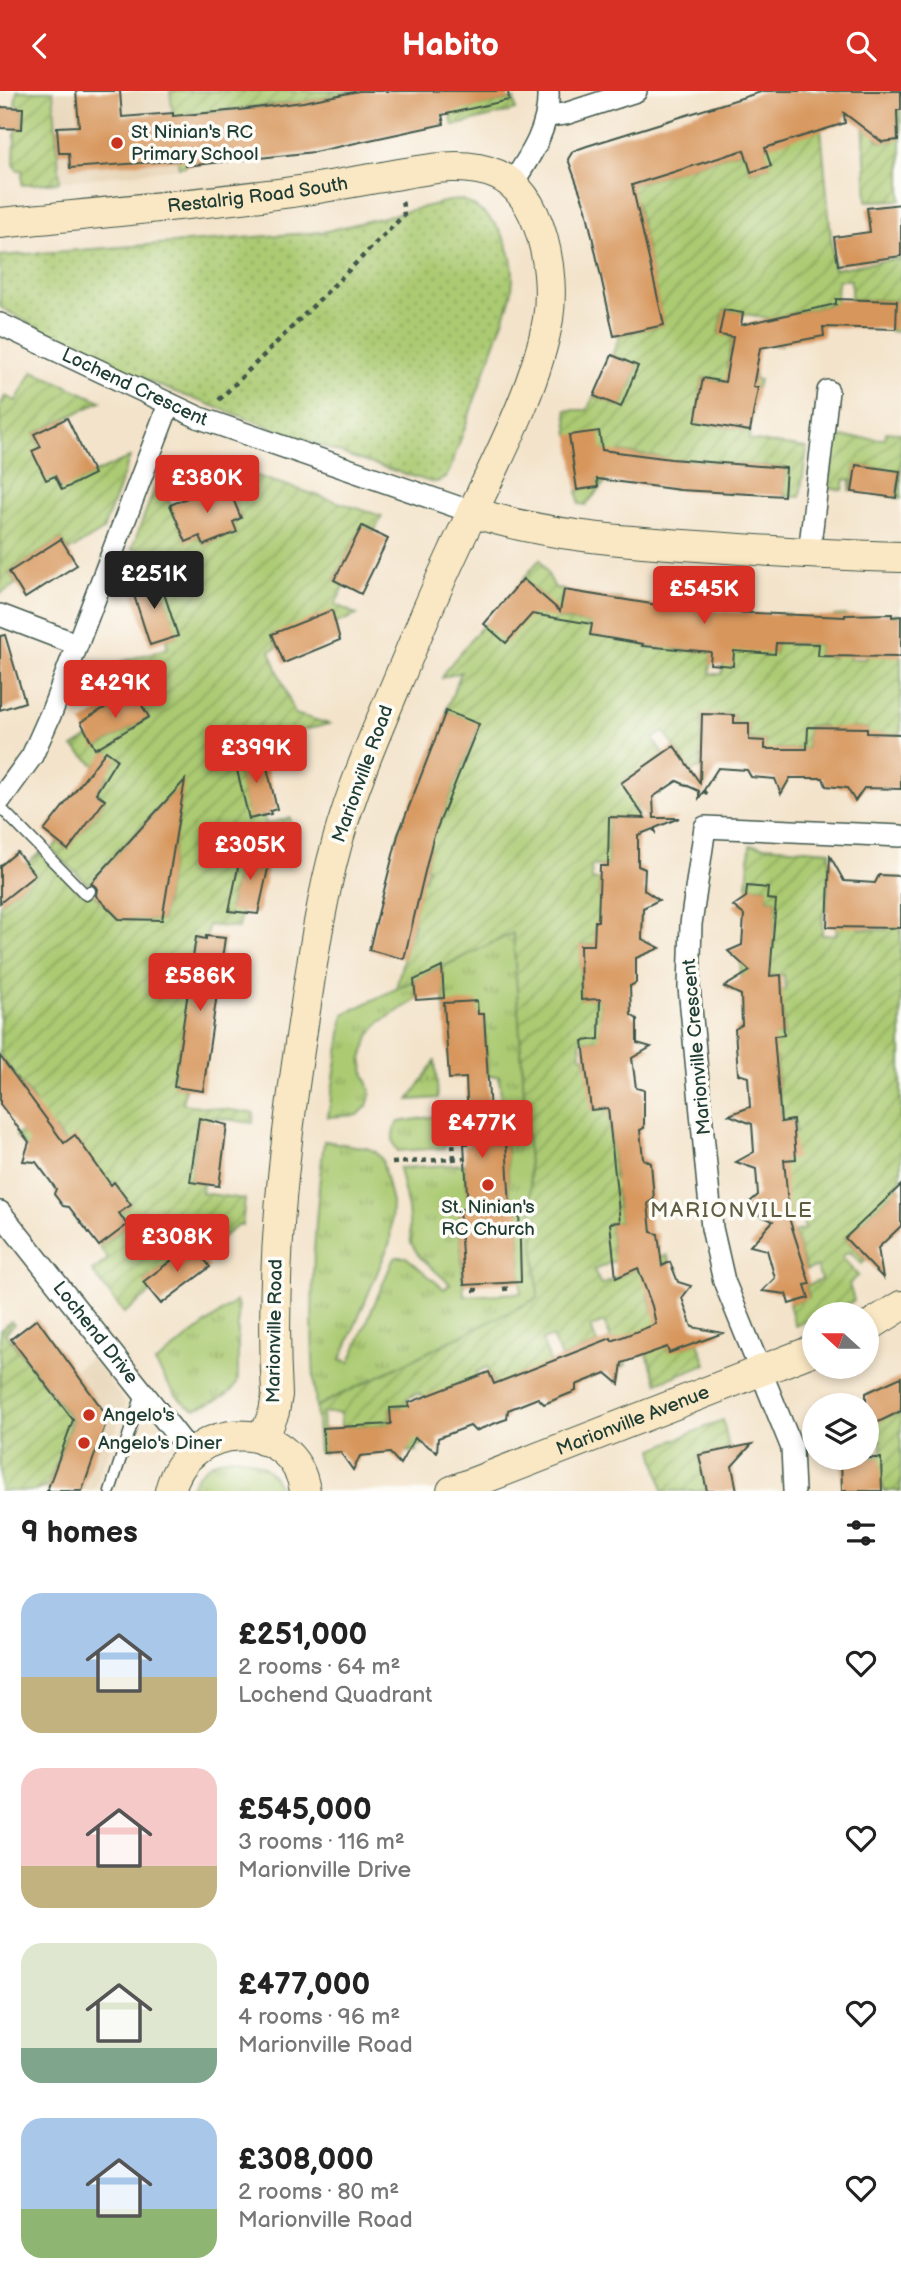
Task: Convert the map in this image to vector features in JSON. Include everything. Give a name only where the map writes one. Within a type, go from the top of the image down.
[{"type":"street","points":[[512,184],[540,139],[547,116],[548,91]]},
{"type":"street","points":[[547,116],[565,114],[636,91]]},
{"type":"street","name":"Restalrig Road South","points":[[0,223],[272,195],[435,168],[468,167],[500,176],[512,184]]},
{"type":"street","name":"Marionville Road","points":[[263,1440],[274,1412],[277,1395],[274,1278],[286,1140],[314,946],[337,842],[367,755],[433,597],[513,425],[541,349],[550,303],[551,278],[545,244],[529,208],[512,184]]},
{"type":"street","name":"Lochend Crescent","points":[[0,324],[169,404],[292,451],[472,512]]},
{"type":"street","points":[[809,554],[828,391]]},
{"type":"street","points":[[0,800],[32,756],[52,711],[169,404]]},
{"type":"street","points":[[472,512],[537,530],[608,540],[809,554],[901,557]]},
{"type":"street","points":[[0,615],[76,643]]},
{"type":"street","name":"Marionville Crescent","points":[[762,1372],[724,1281],[710,1215],[689,987],[691,924],[705,827],[901,837]]},
{"type":"street","name":"Lochend Drive","points":[[0,1212],[191,1453]]},
{"type":"street","points":[[879,1320],[901,1306]]},
{"type":"street","name":"Marionville Avenue","points":[[452,1491],[802,1355]]},
{"type":"street","points":[[762,1372],[792,1448],[794,1491]]},
{"type":"street","points":[[170,1491],[174,1476],[191,1453],[207,1442],[225,1436],[245,1435],[277,1447],[289,1458],[299,1471],[305,1491]]},
{"type":"lane","points":[[0,807],[86,895],[90,891]]},
{"type":"lane","points":[[110,1491],[143,1391]]},
{"type":"path","points":[[231,389],[404,215],[400,175]]},
{"type":"path","points":[[454,1159],[453,1141],[468,1107]]},
{"type":"path","points":[[393,1163],[465,1158]]},
{"type":"path","points":[[503,1289],[512,1288]]},
{"type":"path","points":[[473,1290],[482,1290]]},
{"type":"shaded area","name":"St Ninian's RC Primary School","points":[[53,91],[170,91],[179,168],[60,182]]},
{"type":"shaded area","points":[[93,1355],[125,1404],[94,1491],[6,1491],[0,1411],[49,1390]]},
{"type":"green space","points":[[17,91],[53,91],[60,182],[22,185],[22,170],[17,170],[14,164],[15,133],[18,129],[23,129],[23,109],[15,104]]},
{"type":"green space","points":[[170,91],[359,91],[303,102],[181,115],[186,166],[179,167]]},
{"type":"green space","points":[[446,91],[475,107],[514,99],[516,110],[453,126]]},
{"type":"green space","points":[[801,91],[824,91],[846,115],[820,118],[834,269],[901,258],[901,332],[890,331],[890,325],[896,324],[897,301],[851,299],[851,280],[838,280],[836,304],[776,317],[782,345],[775,346],[768,318],[724,310],[719,334],[733,337],[727,368],[755,374],[755,379],[759,380],[757,388],[703,378],[696,422],[750,431],[749,440],[807,448],[800,497],[784,496],[786,468],[734,464],[731,494],[727,493],[728,475],[719,474],[720,463],[676,460],[673,489],[661,487],[664,458],[621,452],[607,480],[586,505],[579,504],[577,490],[598,486],[597,477],[569,435],[566,410],[587,410],[594,396],[621,407],[638,367],[612,355],[620,335],[663,325],[636,202],[621,188],[744,150],[751,172],[770,166],[763,144]]},
{"type":"green space","points":[[897,110],[901,110],[901,200],[867,201],[863,117],[876,123],[876,138],[881,142],[894,141],[898,137]]},
{"type":"green space","points":[[462,200],[477,208],[499,230],[511,258],[512,290],[449,472],[444,479],[437,482],[357,459],[167,389],[65,343],[0,307],[0,256],[323,232],[448,201]]},
{"type":"green space","points":[[33,371],[101,401],[34,434],[61,489],[130,457],[103,530],[69,551],[61,539],[9,572],[16,584],[0,594],[0,406],[5,396],[16,401]]},
{"type":"green space","points":[[886,432],[901,433],[901,498],[896,498],[900,471],[856,465],[852,491],[851,480],[845,479],[843,490],[829,488],[836,437],[885,439]]},
{"type":"green space","points":[[219,464],[382,516],[374,532],[362,526],[334,580],[345,585],[335,604],[357,615],[334,624],[272,634],[277,648],[270,651],[295,714],[329,724],[245,744],[247,755],[234,758],[249,816],[264,816],[266,824],[290,818],[294,835],[259,832],[254,851],[242,848],[229,908],[242,911],[238,928],[208,925],[206,939],[196,937],[187,995],[197,998],[183,1028],[174,1086],[185,1088],[183,1104],[254,1113],[253,1123],[211,1117],[210,1123],[198,1121],[190,1181],[203,1183],[202,1193],[245,1199],[242,1226],[238,1225],[201,1255],[192,1245],[144,1281],[152,1292],[124,1313],[92,1271],[108,1259],[99,1246],[127,1225],[119,1213],[130,1205],[114,1182],[103,1191],[54,1129],[27,1149],[16,1136],[35,1122],[25,1109],[35,1102],[0,1056],[0,903],[35,874],[26,864],[40,853],[82,893],[87,888],[119,919],[162,920],[182,794],[174,792],[89,885],[52,850],[58,842],[67,849],[105,800],[96,793],[108,776],[73,747],[89,737],[97,748],[148,717],[142,705],[154,697],[136,667],[120,662],[168,648],[166,640],[177,636],[159,578],[147,581],[138,551],[132,548],[159,477],[186,541],[200,536],[204,545],[236,532],[233,522],[241,518]]},
{"type":"green space","points":[[540,559],[555,588],[564,590],[559,619],[592,624],[591,635],[601,637],[608,598],[621,599],[615,640],[626,641],[628,629],[645,632],[642,646],[660,649],[667,606],[677,607],[673,649],[709,652],[712,639],[710,674],[722,674],[734,639],[775,654],[778,614],[789,614],[788,643],[819,644],[818,656],[832,657],[834,616],[845,615],[846,643],[850,644],[850,659],[866,659],[866,644],[892,643],[892,614],[898,614],[901,734],[867,735],[867,728],[848,728],[824,750],[824,726],[808,726],[807,749],[775,749],[775,777],[764,770],[765,741],[749,740],[749,724],[734,723],[734,715],[702,715],[700,768],[691,771],[664,731],[653,739],[663,754],[638,808],[633,811],[638,813],[638,818],[609,817],[608,866],[591,866],[592,880],[637,881],[599,885],[599,899],[614,900],[594,945],[581,945],[581,999],[600,999],[601,1039],[580,1041],[581,1056],[584,1057],[586,1065],[603,1063],[592,1110],[637,1105],[639,1114],[609,1117],[615,1180],[646,1186],[616,1189],[620,1222],[610,1223],[616,1260],[594,1270],[601,1285],[667,1255],[670,1262],[651,1270],[647,1293],[669,1352],[698,1342],[706,1364],[657,1383],[647,1354],[616,1340],[626,1365],[622,1367],[604,1322],[591,1327],[597,1344],[561,1358],[552,1337],[542,1340],[561,1391],[495,1384],[487,1367],[476,1372],[493,1416],[426,1410],[420,1393],[407,1398],[424,1444],[416,1447],[417,1451],[407,1452],[401,1407],[390,1408],[391,1424],[341,1427],[340,1413],[322,1413],[324,1453],[319,1453],[316,1407],[538,1298],[513,933],[396,989],[414,923],[412,922],[422,880],[428,868],[430,847],[397,838],[405,817],[436,830],[479,725],[446,711],[461,672],[442,678],[484,624],[545,598],[523,579]]},
{"type":"green space","points":[[750,845],[830,851],[827,910],[823,911],[822,935],[836,935],[837,910],[860,912],[859,929],[887,930],[888,913],[896,928],[901,928],[901,1179],[896,1186],[901,1190],[891,1194],[845,1238],[865,1260],[862,1264],[849,1251],[842,1257],[858,1276],[849,1284],[854,1301],[802,1302],[802,1323],[795,1326],[789,1304],[809,1297],[806,1286],[821,1280],[817,1267],[806,1270],[794,1232],[805,1229],[801,1216],[760,1225],[760,1215],[784,1160],[782,1135],[796,1133],[794,1120],[781,1122],[776,1058],[746,1060],[772,1036],[784,1035],[783,1013],[770,990],[785,990],[784,975],[740,977],[741,963],[770,965],[776,900],[767,899],[767,888],[747,886]]},
{"type":"green space","points":[[513,932],[539,1298],[316,1407],[312,1340],[313,1274],[324,1141],[376,1152],[382,1160],[392,1203],[390,1242],[341,1359],[350,1362],[396,1257],[406,1257],[444,1289],[450,1284],[419,1256],[411,1243],[408,1209],[399,1168],[465,1164],[468,1209],[459,1210],[464,1296],[521,1293],[519,1207],[510,1207],[506,1142],[497,1142],[495,1113],[468,1114],[468,1110],[495,1108],[501,1097],[499,1076],[488,1076],[484,1015],[445,1017],[442,967]]},
{"type":"green space","points":[[414,980],[416,1000],[380,1022],[369,1036],[362,1059],[371,1093],[367,1106],[358,1115],[328,1117],[344,1014]]},
{"type":"green space","points":[[435,1061],[438,1098],[409,1100]]},
{"type":"green space","points":[[462,1112],[444,1148],[398,1151],[396,1148],[393,1133],[399,1122]]},
{"type":"green space","points":[[236,1301],[238,1380],[226,1395],[195,1409],[177,1396],[155,1363]]},
{"type":"green space","points":[[11,1321],[14,1325],[5,1333],[72,1420],[48,1486],[34,1491],[0,1491],[0,1330]]},
{"type":"green space","points":[[901,1411],[901,1491],[884,1491],[883,1486],[871,1487],[871,1470],[879,1470],[881,1455],[879,1421]]},
{"type":"green space","points":[[723,1420],[729,1449],[699,1455],[707,1491],[663,1491],[653,1449]]},
{"type":"green space","points":[[230,1457],[247,1459],[262,1465],[273,1476],[281,1491],[189,1491],[205,1468]]},
{"type":"building","points":[[76,91],[120,91],[122,117],[239,110],[303,102],[359,91],[508,91],[509,100],[442,115],[444,124],[314,152],[186,166],[185,160],[70,168],[69,153],[59,153],[57,127],[79,126]]},
{"type":"building","points":[[764,91],[901,91],[901,110],[897,110],[898,140],[882,142],[844,113],[845,123],[765,148],[771,166],[751,172],[744,150],[632,185],[664,325],[614,336],[586,209],[568,159],[573,151],[587,146]]},
{"type":"building","points":[[0,107],[23,108],[22,129],[0,128]]},
{"type":"building","points":[[901,204],[901,256],[838,265],[834,237],[870,232],[867,208]]},
{"type":"building","points":[[836,299],[897,301],[896,329],[823,327],[824,336],[760,348],[753,387],[758,388],[750,431],[695,422],[703,378],[725,382],[733,337],[719,335],[724,310],[743,313],[741,325],[836,304]]},
{"type":"building","points":[[612,355],[638,366],[621,407],[594,396]]},
{"type":"building","points":[[67,418],[94,474],[62,490],[55,476],[46,480],[32,451],[41,447],[34,434]]},
{"type":"building","points":[[599,431],[602,450],[671,459],[786,468],[784,496],[680,490],[597,479],[598,487],[577,490],[569,435]]},
{"type":"building","points":[[856,465],[900,471],[896,498],[852,492]]},
{"type":"building","points":[[226,482],[241,518],[233,522],[237,532],[204,545],[200,536],[186,542],[170,505]]},
{"type":"building","points":[[362,526],[388,539],[361,594],[334,580]]},
{"type":"building","points":[[61,539],[77,565],[25,598],[9,572]]},
{"type":"building","points":[[159,578],[178,636],[150,645],[131,586]]},
{"type":"building","points":[[523,579],[560,611],[564,590],[670,607],[732,612],[845,617],[892,614],[892,617],[901,616],[901,657],[818,656],[819,644],[776,643],[775,654],[734,651],[733,666],[710,664],[711,652],[642,646],[643,644],[590,635],[592,624],[532,614],[506,643],[484,624]]},
{"type":"building","points":[[332,610],[340,640],[284,663],[272,634]]},
{"type":"building","points":[[5,635],[25,702],[0,710],[0,636]]},
{"type":"building","points":[[133,691],[149,717],[95,749],[81,722]]},
{"type":"building","points":[[446,711],[479,724],[433,838],[404,959],[369,950],[398,835]]},
{"type":"building","points":[[702,714],[734,715],[734,723],[749,723],[749,740],[765,741],[765,749],[807,749],[808,727],[867,728],[867,733],[901,734],[901,789],[864,788],[855,801],[847,788],[826,786],[823,778],[790,778],[781,794],[775,779],[751,777],[747,770],[718,768],[704,790],[707,794],[703,792],[699,798],[699,791],[677,781],[653,797],[654,818],[679,818],[655,828],[655,832],[653,829],[638,835],[638,866],[645,869],[644,890],[659,900],[643,908],[642,939],[660,948],[636,958],[636,983],[630,986],[631,1015],[637,1019],[637,1043],[651,1047],[632,1058],[636,1088],[644,1090],[644,1128],[640,1130],[643,1159],[651,1163],[654,1199],[648,1203],[651,1232],[658,1234],[662,1266],[670,1262],[678,1282],[691,1286],[682,1298],[692,1327],[723,1333],[669,1353],[667,1347],[622,1363],[619,1384],[606,1373],[576,1385],[576,1391],[544,1404],[538,1398],[508,1410],[507,1419],[475,1431],[470,1426],[438,1438],[437,1452],[415,1438],[400,1464],[390,1453],[360,1456],[353,1470],[340,1452],[324,1453],[323,1428],[391,1424],[390,1408],[409,1407],[408,1403],[489,1372],[494,1384],[611,1338],[612,1341],[656,1324],[638,1268],[616,1278],[610,1223],[620,1222],[608,1108],[591,1110],[583,1041],[599,1039],[600,999],[581,1000],[580,945],[594,945],[595,921],[598,921],[600,866],[608,866],[609,817],[645,818],[621,783],[674,746],[700,783]]},
{"type":"building","points":[[106,751],[117,759],[96,793],[105,800],[68,850],[44,831]]},
{"type":"building","points":[[263,751],[277,809],[270,811],[271,814],[249,819],[234,758]]},
{"type":"building","points":[[185,780],[162,920],[119,919],[96,896],[97,888],[91,883]]},
{"type":"building","points":[[242,848],[271,855],[258,914],[229,911]]},
{"type":"building","points":[[17,852],[35,875],[0,903],[0,866]]},
{"type":"building","points":[[830,856],[844,881],[875,883],[879,875],[901,876],[901,928],[827,927]]},
{"type":"building","points":[[747,886],[768,888],[767,899],[776,900],[770,976],[781,975],[784,1035],[774,1036],[781,1122],[793,1120],[796,1159],[784,1160],[789,1218],[810,1284],[805,1285],[809,1298],[789,1304],[786,1294],[762,1291],[775,1278],[767,1250],[750,1246],[773,1221],[743,1208],[758,1195],[756,1169],[736,1162],[754,1152],[752,1124],[729,1115],[750,1107],[748,1077],[738,1074],[735,1029],[742,1025],[741,995],[724,987],[750,971],[728,951],[742,945],[744,915],[733,906],[746,897]]},
{"type":"building","points":[[206,936],[225,938],[203,1091],[174,1087],[196,937],[206,939]]},
{"type":"building","points":[[442,967],[444,998],[416,1000],[414,980]]},
{"type":"building","name":"St. Ninian's RC Church","points":[[477,1001],[478,1014],[484,1014],[490,1113],[496,1113],[497,1142],[506,1142],[510,1207],[519,1206],[521,1282],[464,1285],[459,1209],[468,1209],[464,1144],[469,1144],[466,1078],[449,1079],[444,1003]]},
{"type":"building","points":[[0,1056],[64,1143],[75,1135],[111,1185],[114,1182],[131,1205],[119,1213],[127,1225],[99,1246],[69,1207],[63,1206],[54,1194],[56,1189],[36,1162],[23,1161],[29,1142],[0,1104]]},
{"type":"building","points":[[199,1118],[227,1125],[219,1186],[190,1182]]},
{"type":"building","points":[[901,1185],[901,1226],[878,1248],[883,1278],[845,1238]]},
{"type":"building","points":[[193,1244],[210,1267],[161,1304],[143,1282]]},
{"type":"building","points":[[37,1319],[108,1417],[82,1491],[47,1491],[73,1420],[11,1339]]},
{"type":"building","points":[[901,1377],[901,1411],[879,1422],[879,1393],[866,1393]]},
{"type":"building","points":[[752,1444],[732,1466],[737,1491],[707,1491],[699,1455]]},
{"type":"building","points":[[881,1458],[882,1491],[842,1491],[841,1470],[879,1470]]},
{"type":"place","name":"St Ninian's RC Primary School","points":[[117,143]]},
{"type":"place","name":"St. Ninian's RC Church","points":[[488,1185]]},
{"type":"place","name":"Angelo's","points":[[89,1415]]},
{"type":"place","name":"Angelo's Diner","points":[[84,1443]]},
{"type":"district","name":"MARIONVILLE","points":[[732,1210]]}]
